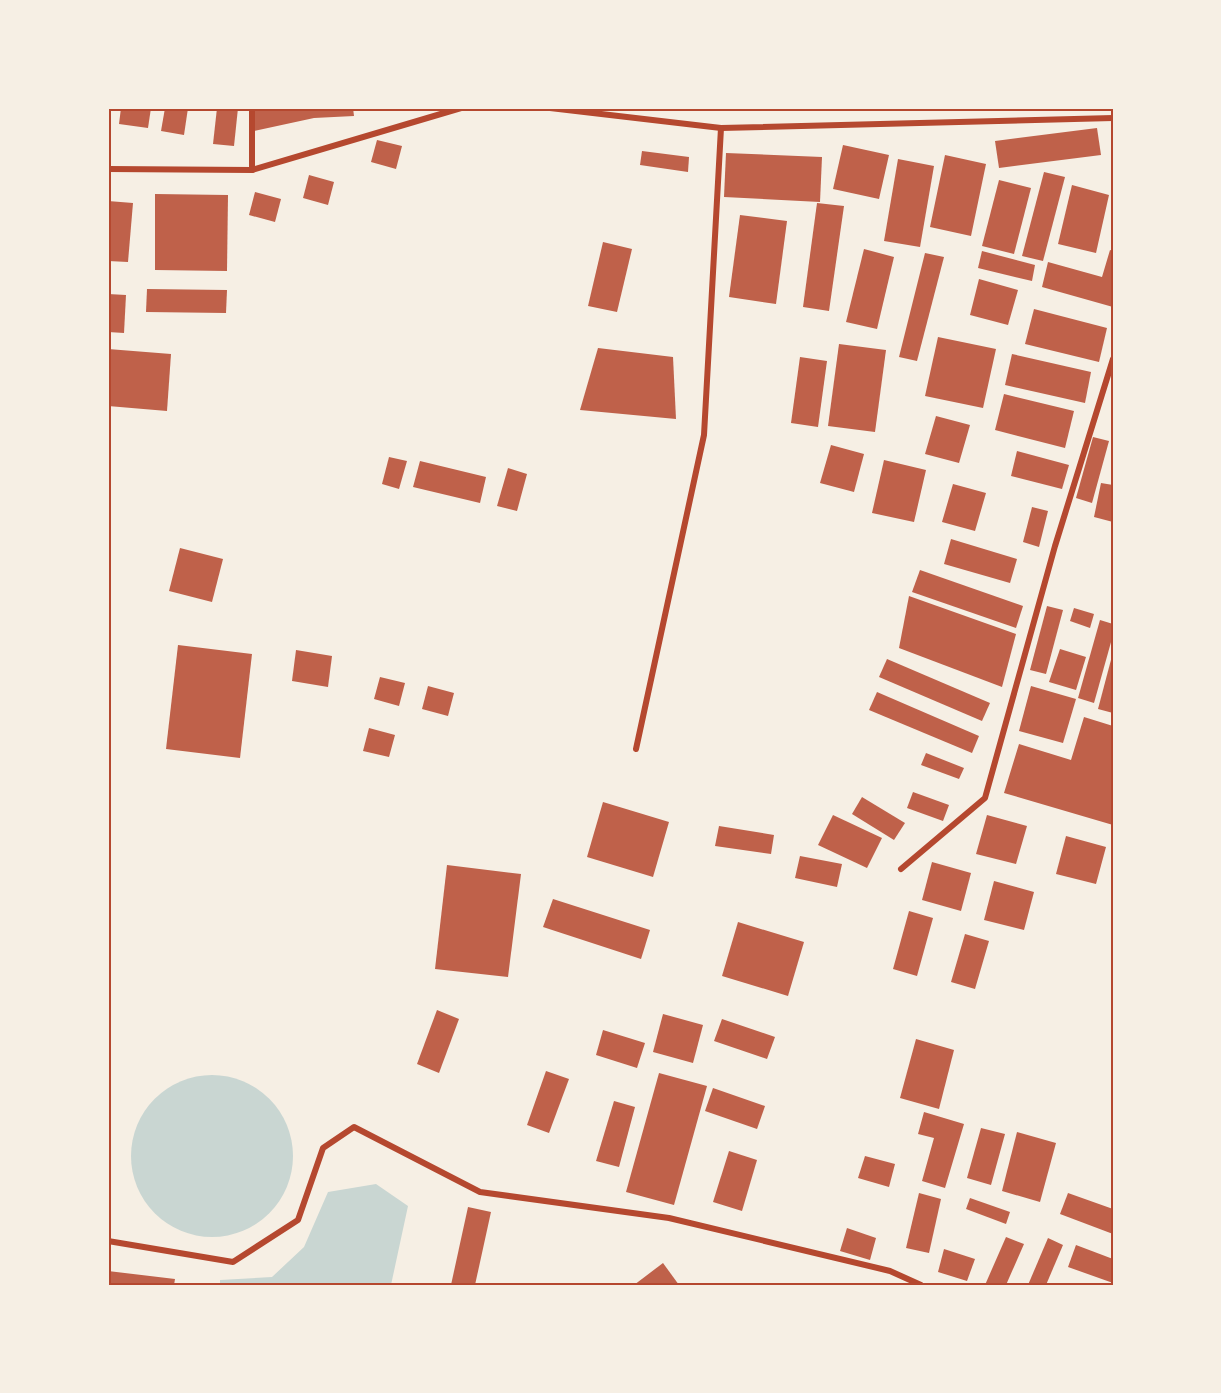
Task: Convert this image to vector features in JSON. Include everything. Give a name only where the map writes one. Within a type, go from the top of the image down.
[{"type":"street","points":[[252,108],[252,170]]},
{"type":"street","points":[[108,169],[252,170],[461,108]]},
{"type":"street","points":[[550,108],[721,128],[1113,118]]},
{"type":"street","points":[[636,749],[705,435],[721,128]]},
{"type":"street","points":[[901,869],[985,798],[1055,546],[1113,359]]},
{"type":"street","points":[[108,1241],[233,1262],[298,1220],[323,1148],[354,1127],[480,1192],[669,1218],[890,1271],[921,1285]]},
{"type":"shaded area","points":[[212,1075],[228,1076],[243,1081],[270,1098],[287,1125],[292,1140],[292,1172],[287,1187],[270,1214],[243,1231],[228,1236],[212,1237],[196,1236],[181,1231],[154,1214],[137,1187],[132,1172],[131,1156],[132,1140],[137,1125],[154,1098],[181,1081],[196,1076]]},
{"type":"shaded area","points":[[376,1184],[408,1206],[391,1285],[220,1285],[220,1280],[272,1277],[304,1247],[328,1192]]},
{"type":"building","points":[[121,108],[151,108],[148,128],[119,124]]},
{"type":"building","points":[[165,108],[188,108],[184,135],[161,131]]},
{"type":"building","points":[[217,108],[238,108],[234,146],[213,144]]},
{"type":"building","points":[[250,108],[353,108],[354,116],[314,118],[254,131]]},
{"type":"building","points":[[1097,128],[1101,155],[999,168],[995,141]]},
{"type":"building","points":[[377,140],[402,146],[396,169],[371,162]]},
{"type":"building","points":[[843,145],[889,155],[879,199],[833,189]]},
{"type":"building","points":[[642,151],[689,157],[688,172],[640,165]]},
{"type":"building","points":[[726,153],[822,157],[820,202],[724,197]]},
{"type":"building","points":[[945,155],[986,164],[971,236],[930,227]]},
{"type":"building","points":[[898,159],[934,166],[920,247],[884,241]]},
{"type":"building","points":[[1044,172],[1065,177],[1043,261],[1022,256]]},
{"type":"building","points":[[309,175],[334,182],[328,205],[303,198]]},
{"type":"building","points":[[999,180],[1031,188],[1014,254],[982,246]]},
{"type":"building","points":[[1072,185],[1109,195],[1096,253],[1058,244]]},
{"type":"building","points":[[255,192],[281,199],[275,222],[249,215]]},
{"type":"building","points":[[155,194],[228,195],[227,271],[155,270]]},
{"type":"building","points":[[108,201],[133,203],[128,262],[108,261]]},
{"type":"building","points":[[817,203],[844,206],[829,311],[803,307]]},
{"type":"building","points":[[740,215],[787,221],[776,304],[729,297]]},
{"type":"building","points":[[603,242],[632,249],[617,312],[588,306]]},
{"type":"building","points":[[864,249],[894,257],[877,329],[846,322]]},
{"type":"building","points":[[1110,250],[1113,251],[1113,307],[1042,287],[1048,262],[1102,277]]},
{"type":"building","points":[[982,251],[1035,265],[1032,281],[978,268]]},
{"type":"building","points":[[925,253],[944,257],[917,361],[899,357]]},
{"type":"building","points":[[979,279],[1018,290],[1008,325],[970,315]]},
{"type":"building","points":[[147,289],[227,290],[226,313],[146,312]]},
{"type":"building","points":[[108,294],[126,295],[124,333],[108,332]]},
{"type":"building","points":[[1034,309],[1107,328],[1099,362],[1025,344]]},
{"type":"building","points":[[938,337],[996,349],[983,408],[925,396]]},
{"type":"building","points":[[839,344],[886,350],[875,432],[828,426]]},
{"type":"building","points":[[598,348],[673,357],[676,419],[580,410]]},
{"type":"building","points":[[108,349],[171,354],[167,411],[108,406]]},
{"type":"building","points":[[1012,354],[1091,372],[1085,403],[1005,385]]},
{"type":"building","points":[[800,357],[827,361],[818,427],[791,423]]},
{"type":"building","points":[[1004,394],[1074,411],[1065,448],[995,430]]},
{"type":"building","points":[[936,416],[970,425],[959,463],[925,454]]},
{"type":"building","points":[[1093,437],[1109,441],[1092,503],[1076,498]]},
{"type":"building","points":[[831,445],[864,454],[854,492],[820,483]]},
{"type":"building","points":[[1017,451],[1069,465],[1062,489],[1011,476]]},
{"type":"building","points":[[389,457],[407,461],[399,489],[382,484]]},
{"type":"building","points":[[884,460],[926,470],[914,522],[872,513]]},
{"type":"building","points":[[420,461],[486,477],[480,503],[413,487]]},
{"type":"building","points":[[508,468],[527,474],[517,511],[497,506]]},
{"type":"building","points":[[1101,483],[1113,485],[1113,522],[1094,517]]},
{"type":"building","points":[[953,484],[986,493],[975,531],[942,522]]},
{"type":"building","points":[[1032,507],[1048,511],[1039,547],[1023,542]]},
{"type":"building","points":[[951,539],[1017,559],[1010,583],[944,564]]},
{"type":"building","points":[[180,548],[223,559],[212,602],[169,591]]},
{"type":"building","points":[[920,570],[1023,606],[1016,628],[912,592]]},
{"type":"building","points":[[909,596],[1016,634],[1002,687],[899,648]]},
{"type":"building","points":[[1047,606],[1063,610],[1046,674],[1030,670]]},
{"type":"building","points":[[1074,608],[1094,614],[1090,628],[1070,621]]},
{"type":"building","points":[[1100,620],[1113,624],[1113,635],[1094,703],[1078,698]]},
{"type":"building","points":[[178,645],[252,654],[240,758],[166,749]]},
{"type":"building","points":[[1060,649],[1086,657],[1076,690],[1049,682]]},
{"type":"building","points":[[296,650],[332,656],[328,687],[292,681]]},
{"type":"building","points":[[1113,656],[1113,713],[1098,709]]},
{"type":"building","points":[[887,659],[990,703],[982,721],[879,677]]},
{"type":"building","points":[[380,677],[405,683],[399,706],[374,699]]},
{"type":"building","points":[[428,686],[454,693],[448,716],[422,709]]},
{"type":"building","points":[[1031,686],[1076,699],[1063,743],[1019,731]]},
{"type":"building","points":[[877,692],[979,736],[972,753],[869,710]]},
{"type":"building","points":[[1084,717],[1113,726],[1113,825],[1004,793],[1019,744],[1071,760]]},
{"type":"building","points":[[369,728],[395,735],[389,757],[363,751]]},
{"type":"building","points":[[926,753],[964,768],[959,779],[921,765]]},
{"type":"building","points":[[913,792],[949,805],[943,821],[907,808]]},
{"type":"building","points":[[862,797],[905,823],[894,840],[852,814]]},
{"type":"building","points":[[603,802],[669,822],[653,877],[587,857]]},
{"type":"building","points":[[833,815],[882,838],[867,868],[818,845]]},
{"type":"building","points":[[987,815],[1027,826],[1016,864],[976,854]]},
{"type":"building","points":[[719,826],[774,835],[771,854],[715,846]]},
{"type":"building","points":[[1066,836],[1106,847],[1096,884],[1056,874]]},
{"type":"building","points":[[800,856],[842,864],[837,887],[795,878]]},
{"type":"building","points":[[932,862],[971,873],[961,911],[922,900]]},
{"type":"building","points":[[447,865],[521,874],[508,977],[435,969]]},
{"type":"building","points":[[994,881],[1034,892],[1024,930],[984,920]]},
{"type":"building","points":[[553,899],[650,930],[641,959],[543,927]]},
{"type":"building","points":[[909,911],[933,918],[917,976],[893,969]]},
{"type":"building","points":[[738,922],[804,942],[788,996],[722,976]]},
{"type":"building","points":[[965,934],[989,941],[975,989],[951,982]]},
{"type":"building","points":[[437,1010],[459,1019],[439,1073],[417,1064]]},
{"type":"building","points":[[663,1014],[703,1025],[693,1063],[653,1052]]},
{"type":"building","points":[[722,1019],[775,1037],[767,1059],[714,1041]]},
{"type":"building","points":[[603,1030],[645,1043],[637,1068],[596,1055]]},
{"type":"building","points":[[916,1039],[954,1050],[939,1109],[900,1098]]},
{"type":"building","points":[[546,1071],[569,1079],[549,1133],[527,1125]]},
{"type":"building","points":[[659,1073],[707,1086],[674,1205],[626,1192]]},
{"type":"building","points":[[713,1088],[765,1106],[757,1129],[705,1111]]},
{"type":"building","points":[[614,1101],[635,1107],[619,1167],[596,1161]]},
{"type":"building","points":[[924,1112],[964,1124],[945,1188],[922,1181],[934,1138],[918,1134]]},
{"type":"building","points":[[981,1128],[1005,1134],[991,1185],[967,1178]]},
{"type":"building","points":[[1017,1132],[1056,1143],[1040,1202],[1002,1191]]},
{"type":"building","points":[[729,1151],[757,1160],[742,1211],[713,1202]]},
{"type":"building","points":[[865,1156],[895,1164],[889,1187],[858,1178]]},
{"type":"building","points":[[919,1193],[941,1199],[929,1253],[906,1248]]},
{"type":"building","points":[[1068,1193],[1113,1209],[1113,1234],[1060,1214]]},
{"type":"building","points":[[970,1198],[1010,1212],[1006,1224],[966,1209]]},
{"type":"building","points":[[468,1207],[491,1212],[475,1285],[451,1285]]},
{"type":"building","points":[[847,1228],[876,1238],[870,1260],[840,1251]]},
{"type":"building","points":[[1006,1237],[1024,1244],[1006,1285],[985,1285]]},
{"type":"building","points":[[1048,1238],[1063,1245],[1046,1285],[1028,1285]]},
{"type":"building","points":[[1076,1245],[1113,1259],[1113,1283],[1068,1267]]},
{"type":"building","points":[[944,1249],[975,1259],[967,1281],[938,1272]]},
{"type":"building","points":[[663,1263],[679,1285],[634,1285]]},
{"type":"building","points":[[108,1271],[175,1279],[174,1285],[108,1285]]}]
